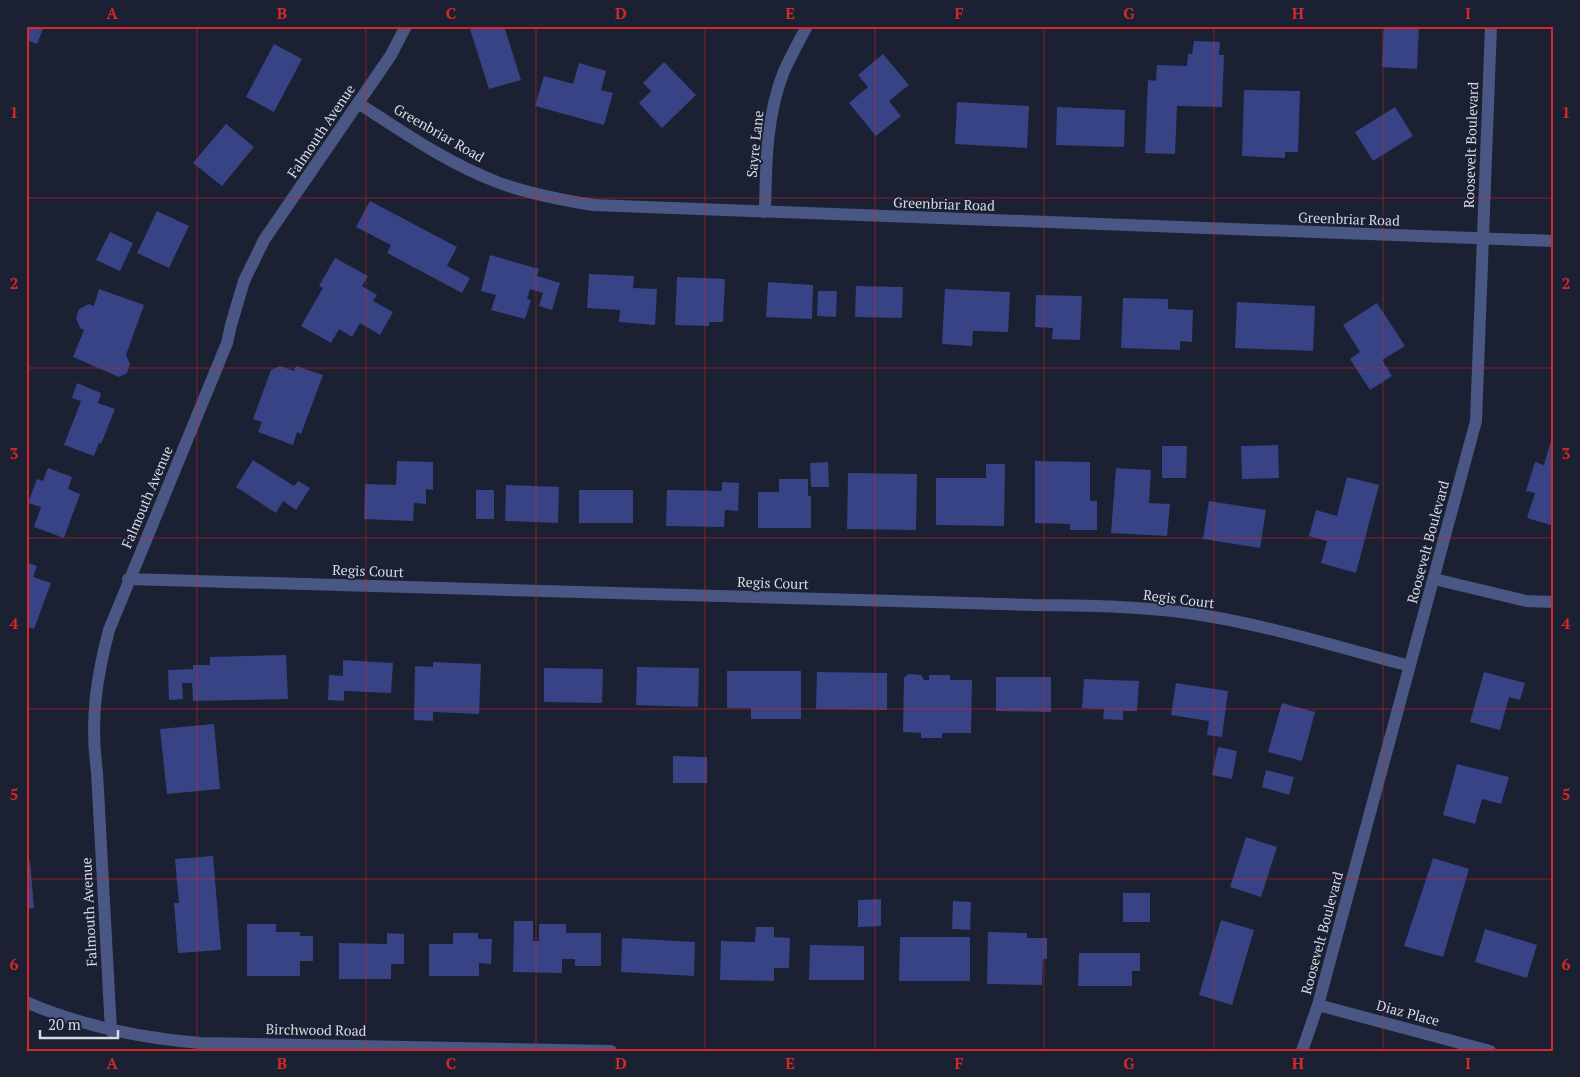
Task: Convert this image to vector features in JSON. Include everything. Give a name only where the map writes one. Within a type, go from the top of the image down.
[{"type":"street","name":"Falmouth Avenue","points":[[111,1031],[94,711],[99,667],[109,630],[128,579],[227,343],[244,281],[264,240],[391,54],[406,26]]},
{"type":"street","name":"Sayre Lane","points":[[765,212],[766,152],[771,113],[784,71],[807,26]]},
{"type":"street","name":"Roosevelt Boulevard","points":[[1302,1051],[1318,1006],[1476,421],[1491,26]]},
{"type":"street","name":"Greenbriar Road","points":[[358,103],[455,163],[497,182],[548,198],[593,205],[1554,241]]},
{"type":"street","points":[[1434,578],[1526,601],[1554,602]]},
{"type":"street","name":"Regis Court","points":[[128,579],[1033,605],[1105,605],[1181,612],[1256,626],[1410,666]]},
{"type":"street","name":"Birchwood Road","points":[[26,1002],[111,1031],[200,1043],[611,1051]]},
{"type":"street","name":"Diaz Place","points":[[1318,1006],[1490,1051]]},
{"type":"building","points":[[26,26],[44,26],[37,44],[26,40]]},
{"type":"building","points":[[469,26],[504,26],[521,80],[489,89]]},
{"type":"building","points":[[1384,26],[1419,26],[1417,69],[1382,67]]},
{"type":"building","points":[[1194,41],[1220,42],[1219,55],[1224,55],[1222,107],[1177,106],[1175,154],[1145,153],[1148,80],[1156,81],[1157,65],[1187,66],[1188,54],[1192,54]]},
{"type":"building","points":[[274,44],[302,59],[274,112],[246,97]]},
{"type":"building","points":[[883,54],[909,85],[889,101],[901,116],[876,136],[849,103],[868,87],[858,75]]},
{"type":"building","points":[[664,62],[696,95],[662,128],[639,103],[651,91],[643,83]]},
{"type":"building","points":[[579,63],[606,71],[601,90],[613,93],[604,125],[535,106],[544,76],[573,84]]},
{"type":"building","points":[[1244,90],[1300,91],[1298,152],[1285,152],[1285,158],[1242,156]]},
{"type":"building","points":[[957,102],[1029,106],[1027,148],[955,144]]},
{"type":"building","points":[[1057,107],[1125,110],[1124,147],[1056,145]]},
{"type":"building","points":[[1395,107],[1413,136],[1373,161],[1355,132]]},
{"type":"building","points":[[226,124],[254,147],[222,186],[193,163]]},
{"type":"building","points":[[370,201],[457,247],[447,266],[470,278],[462,293],[387,253],[391,245],[356,227]]},
{"type":"building","points":[[157,211],[189,226],[169,268],[137,253]]},
{"type":"building","points":[[110,232],[133,243],[120,271],[96,260]]},
{"type":"building","points":[[490,255],[539,269],[537,276],[560,283],[552,310],[539,306],[543,293],[530,289],[527,299],[531,300],[525,319],[491,310],[496,295],[481,291]]},
{"type":"building","points":[[335,258],[368,276],[362,286],[377,295],[373,301],[393,312],[380,335],[360,323],[352,337],[339,329],[331,343],[301,326],[323,288],[319,286]]},
{"type":"building","points":[[589,274],[634,276],[633,288],[657,289],[655,325],[619,322],[620,310],[587,308]]},
{"type":"building","points":[[677,277],[725,279],[723,322],[709,322],[709,326],[675,325]]},
{"type":"building","points":[[768,282],[813,285],[812,319],[766,317]]},
{"type":"building","points":[[856,286],[903,287],[902,318],[855,317]]},
{"type":"building","points":[[99,289],[144,305],[126,355],[130,364],[127,373],[119,377],[73,357],[84,330],[80,328],[76,318],[79,309],[89,304],[94,306]]},
{"type":"building","points":[[945,289],[1010,292],[1008,332],[973,331],[972,346],[942,344]]},
{"type":"building","points":[[818,291],[837,291],[836,317],[817,316]]},
{"type":"building","points":[[1036,295],[1082,296],[1080,340],[1052,339],[1053,328],[1035,327]]},
{"type":"building","points":[[1123,298],[1168,299],[1168,309],[1193,310],[1192,342],[1180,341],[1180,350],[1121,348]]},
{"type":"building","points":[[1237,302],[1315,306],[1313,351],[1235,348]]},
{"type":"building","points":[[1377,303],[1405,346],[1382,360],[1392,376],[1370,390],[1350,359],[1360,352],[1343,325]]},
{"type":"building","points":[[280,366],[294,371],[296,366],[323,375],[301,434],[297,432],[293,445],[258,432],[262,422],[253,419],[271,370]]},
{"type":"building","points":[[77,383],[101,393],[98,403],[115,409],[94,456],[64,445],[81,401],[72,398]]},
{"type":"building","points":[[1552,437],[1554,437],[1554,526],[1527,518],[1535,493],[1526,491],[1535,462],[1544,465]]},
{"type":"building","points":[[1278,445],[1279,478],[1242,479],[1241,446]]},
{"type":"building","points":[[1162,446],[1187,446],[1186,478],[1162,478]]},
{"type":"building","points":[[253,460],[294,486],[298,481],[310,488],[296,510],[283,501],[276,513],[236,487]]},
{"type":"building","points":[[397,461],[433,462],[433,490],[426,489],[426,504],[414,503],[413,521],[364,519],[365,484],[396,485]]},
{"type":"building","points":[[1035,461],[1090,462],[1090,501],[1097,501],[1097,530],[1070,530],[1070,524],[1035,523]]},
{"type":"building","points":[[828,462],[829,487],[811,487],[810,463]]},
{"type":"building","points":[[986,464],[1005,464],[1004,526],[936,525],[936,478],[986,478]]},
{"type":"building","points":[[48,468],[72,477],[68,489],[80,494],[64,538],[34,527],[41,507],[28,503],[37,479],[43,481]]},
{"type":"building","points":[[1116,468],[1151,470],[1149,503],[1170,504],[1167,536],[1111,533]]},
{"type":"building","points":[[848,473],[917,474],[916,530],[847,529]]},
{"type":"building","points":[[1347,477],[1379,485],[1356,573],[1321,563],[1327,541],[1309,536],[1316,510],[1337,516]]},
{"type":"building","points":[[779,479],[808,479],[808,496],[811,496],[811,528],[758,528],[758,492],[779,492]]},
{"type":"building","points":[[722,482],[739,483],[738,511],[725,510],[724,527],[666,526],[667,490],[722,491]]},
{"type":"building","points":[[506,485],[559,487],[558,523],[505,521]]},
{"type":"building","points":[[476,490],[494,490],[494,519],[476,519]]},
{"type":"building","points":[[579,490],[633,490],[633,523],[579,523]]},
{"type":"building","points":[[1209,501],[1266,510],[1260,548],[1203,539]]},
{"type":"building","points":[[26,562],[37,566],[33,577],[51,583],[34,629],[26,626]]},
{"type":"building","points":[[286,655],[288,699],[193,701],[192,683],[182,683],[183,699],[169,700],[168,670],[193,669],[193,665],[210,665],[210,657]]},
{"type":"building","points":[[343,660],[393,663],[391,693],[344,691],[344,701],[328,700],[329,675],[343,676]]},
{"type":"building","points":[[433,662],[481,664],[479,714],[433,712],[433,721],[414,720],[415,666],[433,667]]},
{"type":"building","points":[[637,667],[699,668],[698,707],[636,705]]},
{"type":"building","points":[[544,668],[603,669],[602,703],[544,702]]},
{"type":"building","points":[[727,671],[801,671],[801,719],[751,719],[751,708],[727,708]]},
{"type":"building","points":[[817,672],[887,673],[887,710],[816,709]]},
{"type":"building","points":[[1484,672],[1525,683],[1520,700],[1509,697],[1500,730],[1470,722]]},
{"type":"building","points":[[908,674],[921,675],[924,680],[929,680],[929,675],[950,675],[950,680],[972,680],[971,733],[942,733],[942,738],[921,738],[921,733],[903,732],[904,678]]},
{"type":"building","points":[[996,677],[1051,677],[1051,712],[996,711]]},
{"type":"building","points":[[1084,679],[1139,681],[1137,711],[1123,711],[1123,720],[1103,719],[1104,709],[1082,708]]},
{"type":"building","points":[[1176,683],[1228,691],[1222,737],[1207,735],[1209,721],[1171,715]]},
{"type":"building","points":[[1282,703],[1315,712],[1302,761],[1268,752]]},
{"type":"building","points":[[214,724],[220,789],[167,794],[160,729]]},
{"type":"building","points":[[1218,747],[1237,751],[1232,779],[1212,775]]},
{"type":"building","points":[[673,756],[707,757],[707,783],[673,783]]},
{"type":"building","points":[[1457,764],[1509,777],[1501,804],[1482,799],[1475,824],[1443,815]]},
{"type":"building","points":[[1266,770],[1294,777],[1289,795],[1262,787]]},
{"type":"building","points":[[1246,837],[1277,847],[1261,897],[1230,887]]},
{"type":"building","points":[[213,856],[221,950],[178,953],[174,903],[179,903],[175,859]]},
{"type":"building","points":[[1433,858],[1469,869],[1443,957],[1404,946]]},
{"type":"building","points":[[26,861],[30,861],[34,908],[26,909]]},
{"type":"building","points":[[1123,893],[1150,893],[1150,922],[1123,922]]},
{"type":"building","points":[[881,899],[881,926],[858,927],[858,900]]},
{"type":"building","points":[[953,901],[971,902],[970,930],[952,929]]},
{"type":"building","points":[[1221,920],[1254,930],[1232,1005],[1199,995]]},
{"type":"building","points":[[514,921],[533,921],[533,941],[539,941],[539,924],[566,924],[566,933],[601,933],[601,966],[575,966],[575,959],[562,959],[562,973],[513,972]]},
{"type":"building","points":[[247,924],[276,924],[276,932],[300,932],[300,936],[313,936],[313,961],[300,961],[300,976],[247,976]]},
{"type":"building","points":[[756,927],[774,927],[774,937],[790,938],[789,968],[774,968],[774,981],[720,980],[721,941],[755,942]]},
{"type":"building","points":[[1485,929],[1537,945],[1527,978],[1475,962]]},
{"type":"building","points":[[988,932],[1027,933],[1027,938],[1047,938],[1047,959],[1043,959],[1042,985],[987,984]]},
{"type":"building","points":[[387,933],[404,934],[404,964],[391,964],[391,979],[339,979],[339,943],[387,944]]},
{"type":"building","points":[[453,933],[478,933],[478,939],[492,939],[491,964],[479,963],[479,976],[429,976],[429,944],[453,944]]},
{"type":"building","points":[[900,937],[970,937],[970,981],[899,981]]},
{"type":"building","points":[[622,938],[695,942],[694,976],[621,972]]},
{"type":"building","points":[[810,945],[864,946],[864,980],[809,980]]},
{"type":"building","points":[[1079,953],[1140,953],[1140,971],[1132,971],[1132,986],[1078,986]]}]
